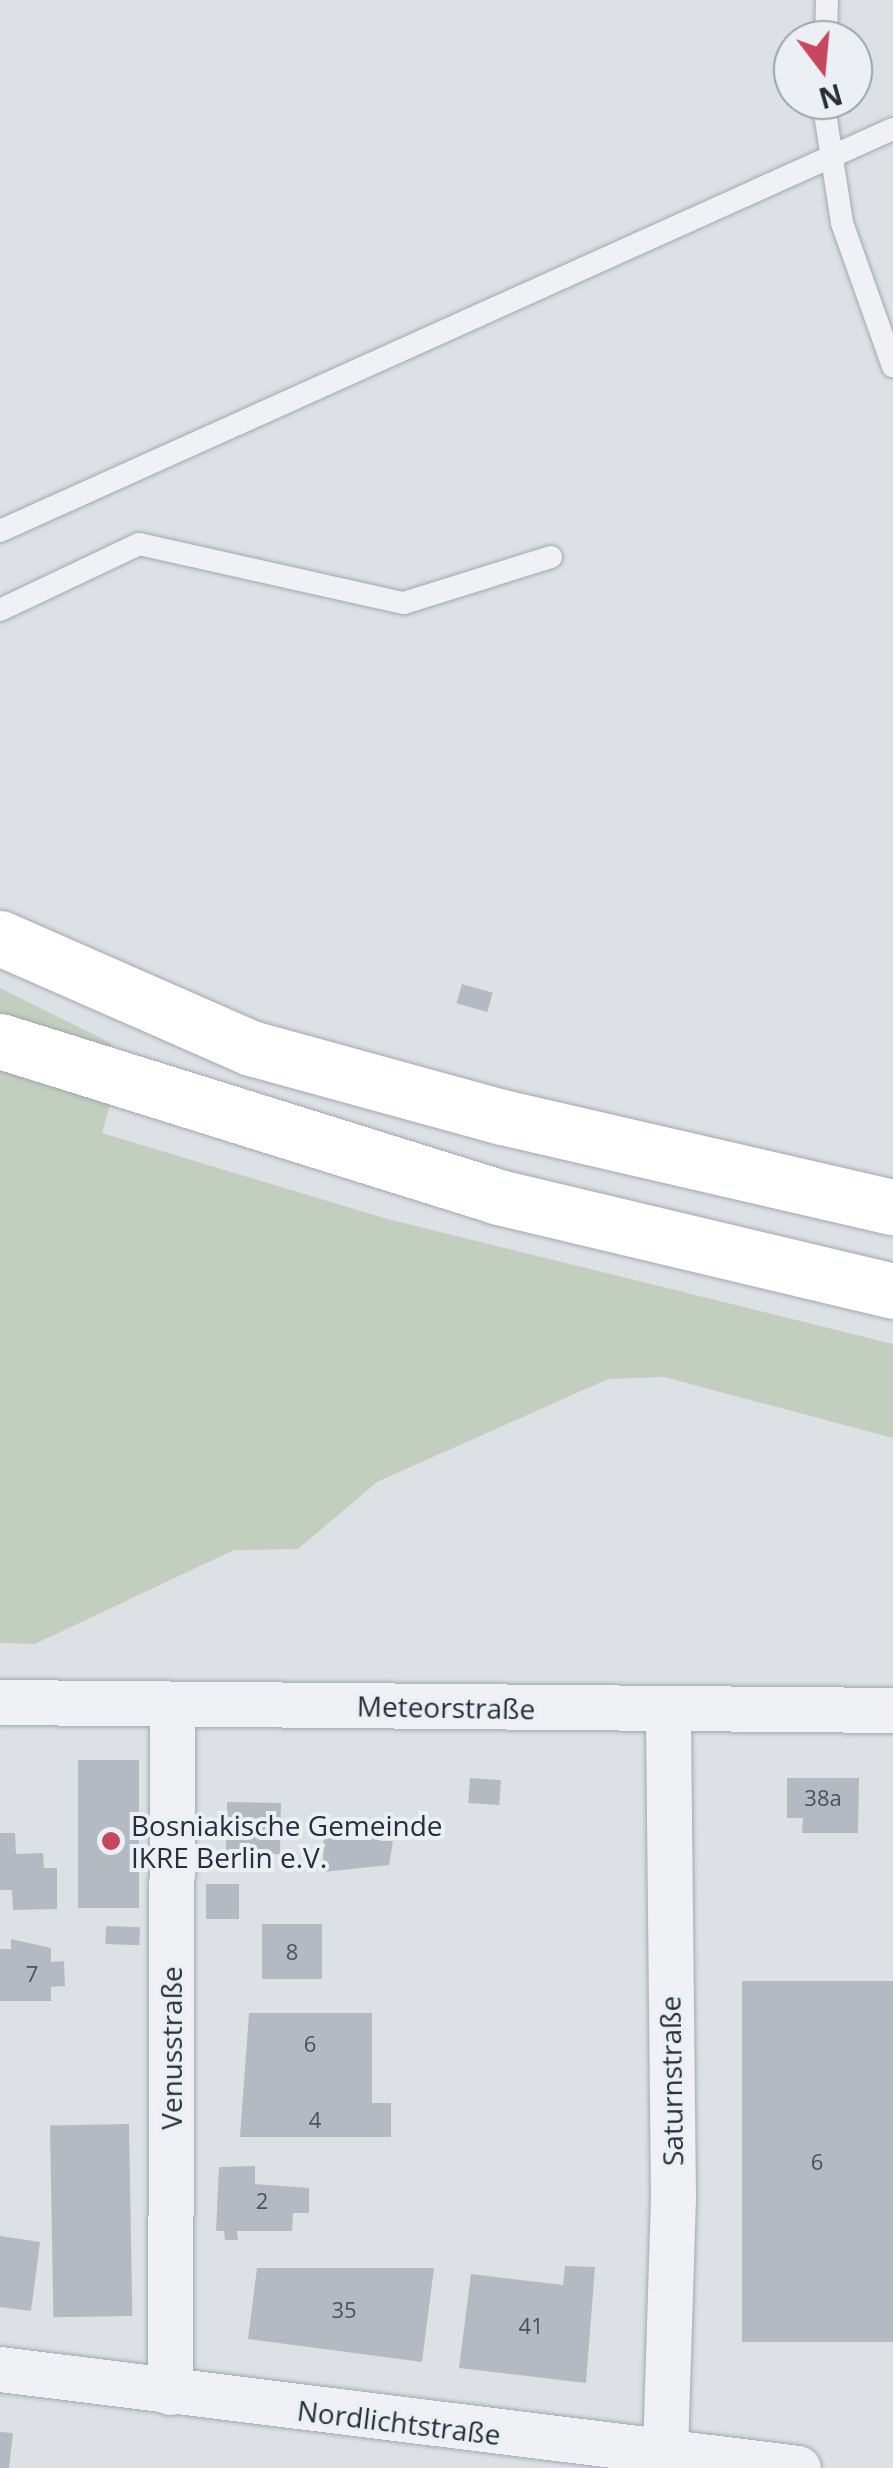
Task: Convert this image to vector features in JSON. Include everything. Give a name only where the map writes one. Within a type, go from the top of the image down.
[{"type":"highway","points":[[0,938],[250,1048],[502,1118],[893,1207]]},
{"type":"highway","points":[[0,1041],[499,1197],[893,1291]]},
{"type":"street","name":"Meteorstraße","points":[[0,1702],[893,1710]]},
{"type":"street","name":"Venusstraße","points":[[170,2392],[172,1704]]},
{"type":"street","name":"Saturnstraße","points":[[665,2452],[673,2198],[668,1710]]},
{"type":"street","name":"Nordlichtstraße","points":[[0,2369],[798,2468]]},
{"type":"lane","points":[[826,120],[842,223],[893,366]]},
{"type":"lane","points":[[0,531],[893,129]]},
{"type":"lane","points":[[0,610],[139,544],[404,602],[552,557]]},
{"type":"green space","points":[[0,988],[111,1043],[108,1052],[0,1017]]},
{"type":"green space","points":[[0,1069],[111,1101],[102,1133],[384,1218],[893,1344],[893,1438],[664,1377],[608,1379],[377,1482],[298,1549],[234,1550],[35,1644],[0,1643]]},
{"type":"building","points":[[462,984],[493,993],[487,1012],[456,1003]]},
{"type":"building","points":[[78,1760],[139,1760],[139,1908],[78,1908]]},
{"type":"building","points":[[470,1778],[501,1780],[499,1805],[468,1803]]},
{"type":"building","points":[[787,1778],[859,1778],[858,1833],[802,1833],[803,1818],[787,1818]]},
{"type":"building","points":[[227,1802],[281,1803],[280,1854],[271,1854],[271,1864],[226,1853]]},
{"type":"building","points":[[380,1820],[380,1841],[393,1841],[389,1865],[323,1872],[324,1821]]},
{"type":"building","points":[[0,1833],[15,1833],[16,1854],[43,1853],[44,1868],[57,1868],[57,1909],[13,1910],[12,1890],[0,1890]]},
{"type":"building","points":[[206,1884],[239,1884],[239,1919],[206,1919]]},
{"type":"building","points":[[262,1924],[322,1924],[322,1979],[262,1979]]},
{"type":"building","points":[[106,1926],[140,1927],[139,1945],[105,1944]]},
{"type":"building","points":[[11,1939],[51,1948],[51,1962],[64,1961],[65,1986],[51,1987],[51,2001],[0,2001],[0,1949],[11,1949]]},
{"type":"building","points":[[742,1981],[893,1981],[893,2342],[742,2342]]},
{"type":"building","points":[[249,2013],[372,2013],[372,2103],[391,2103],[391,2137],[240,2137]]},
{"type":"building","points":[[129,2124],[132,2316],[53,2317],[50,2125]]},
{"type":"building","points":[[255,2166],[255,2184],[309,2188],[309,2213],[293,2213],[292,2231],[237,2231],[238,2240],[225,2240],[224,2231],[216,2231],[219,2167]]},
{"type":"building","points":[[0,2236],[40,2242],[31,2311],[0,2307]]},
{"type":"building","points":[[565,2266],[595,2267],[586,2383],[459,2368],[471,2274],[563,2285]]},
{"type":"building","points":[[257,2268],[434,2268],[422,2362],[248,2339]]},
{"type":"building","points":[[0,2432],[13,2433],[9,2468],[0,2468]]},
{"type":"place","name":"Bosniakische Gemeinde IKRE Berlin e.V.","points":[[111,1841]]}]
